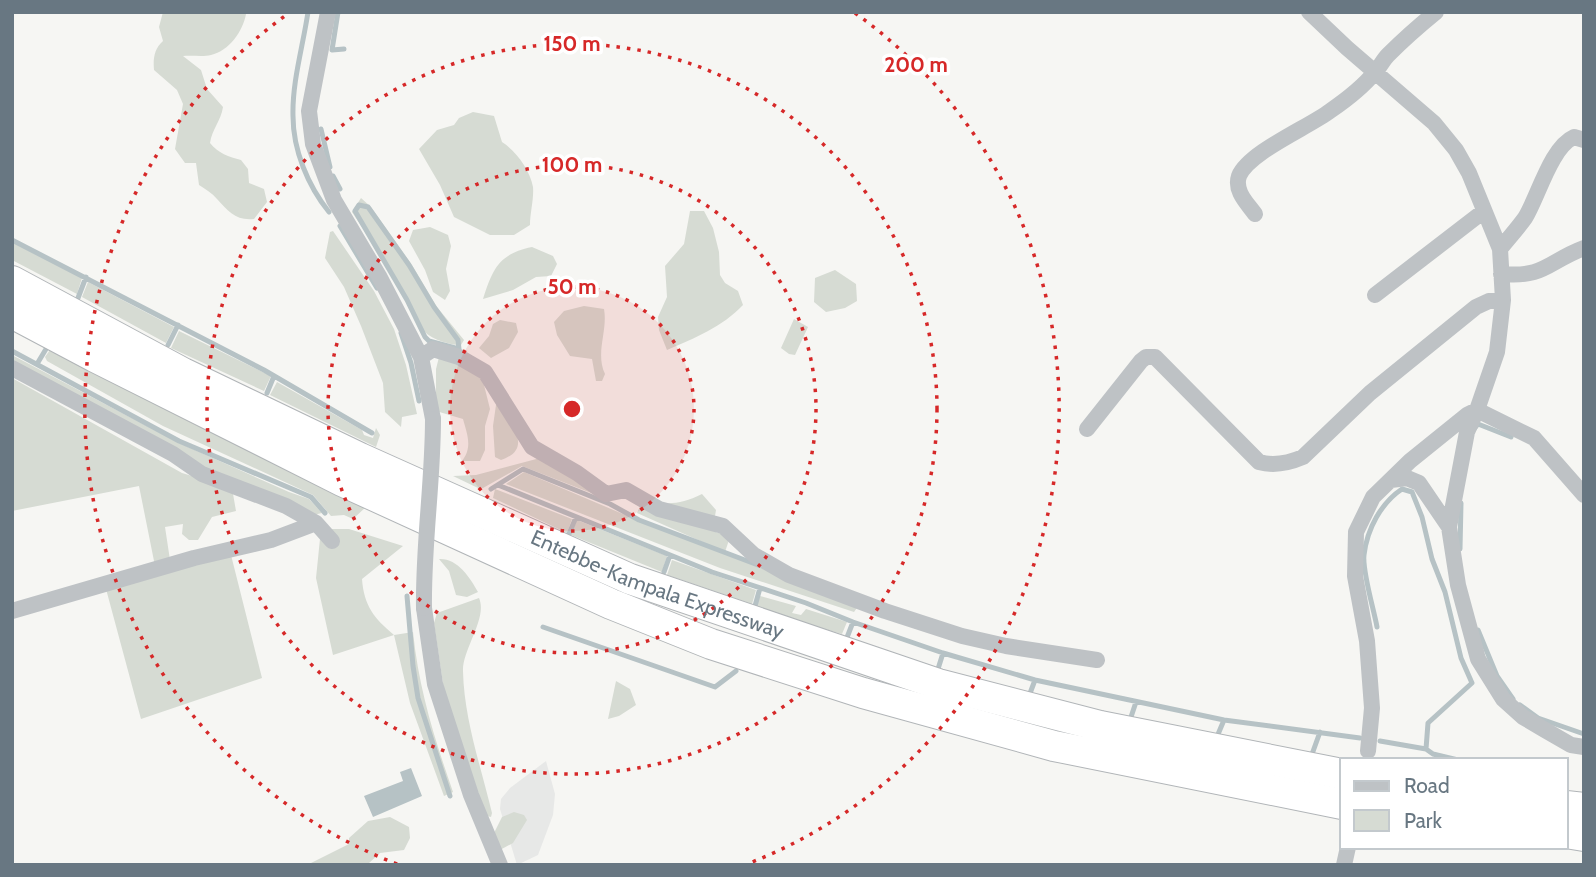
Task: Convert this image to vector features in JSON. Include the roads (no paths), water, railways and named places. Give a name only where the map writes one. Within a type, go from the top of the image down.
[{"type":"highway","name":"Entebbe-Kampala Expressway","points":[[12,281],[183,373],[360,458],[630,579],[938,684],[1100,726],[1340,774]]},
{"type":"highway","name":"Entebbe-Kampala Expressway","points":[[12,313],[342,481],[611,604],[711,644],[863,692],[1054,746],[1340,804]]},
{"type":"street","points":[[328,12],[309,111],[313,144],[334,200],[386,288],[421,357],[433,419],[425,538],[424,608],[435,684],[471,795],[500,865]]},
{"type":"street","points":[[1310,12],[1434,123],[1457,150],[1500,249],[1503,300],[1497,352],[1467,432],[1448,527],[1466,621],[1478,659],[1494,685],[1503,699],[1523,717],[1571,745],[1584,747]]},
{"type":"street","points":[[1255,214],[1240,194],[1238,186],[1242,171],[1268,148],[1328,113],[1375,72],[1387,56],[1436,12]]},
{"type":"street","points":[[1500,249],[1524,219],[1555,158],[1566,143],[1574,137],[1584,140]]},
{"type":"street","points":[[1374,295],[1484,211]]},
{"type":"street","points":[[1501,274],[1536,274],[1584,248]]},
{"type":"street","points":[[1087,429],[1141,361],[1150,356],[1160,361],[1259,462],[1272,464],[1296,460],[1303,457],[1380,384],[1476,307],[1489,301],[1503,300]]},
{"type":"street","points":[[421,357],[433,349],[445,351],[485,372],[531,447],[577,473],[606,494],[626,490],[659,509],[723,526],[754,555],[789,575],[885,611],[962,636],[1006,646],[1097,660]]},
{"type":"street","points":[[12,368],[173,454],[202,474],[286,506],[316,523],[332,541]]},
{"type":"street","points":[[1368,751],[1372,708],[1367,641],[1355,576],[1356,532],[1373,497],[1410,461],[1477,410]]},
{"type":"street","points":[[1477,410],[1534,438],[1584,495]]},
{"type":"street","points":[[1391,480],[1407,478],[1419,483],[1448,527]]},
{"type":"street","points":[[12,611],[173,564],[271,540],[316,523]]},
{"type":"waterway","points":[[308,12],[294,90],[294,129],[303,167],[329,212]]},
{"type":"waterway","points":[[338,12],[332,50],[344,49]]},
{"type":"waterway","points":[[321,129],[330,167]]},
{"type":"waterway","points":[[333,176],[340,189]]},
{"type":"waterway","points":[[359,205],[368,207],[409,265],[458,340],[459,349],[429,341],[425,337],[407,300],[355,211],[359,205]]},
{"type":"waterway","points":[[340,226],[377,288]]},
{"type":"waterway","points":[[12,240],[264,370],[372,433]]},
{"type":"waterway","points":[[78,298],[86,277]]},
{"type":"waterway","points":[[168,345],[178,325]]},
{"type":"waterway","points":[[401,333],[419,401]]},
{"type":"waterway","points":[[37,364],[46,349]]},
{"type":"waterway","points":[[12,351],[179,441],[311,497],[325,513]]},
{"type":"waterway","points":[[267,393],[274,376]]},
{"type":"waterway","points":[[1474,429],[1478,424],[1511,437]]},
{"type":"waterway","points":[[491,489],[523,469],[610,504],[639,520],[758,565]]},
{"type":"waterway","points":[[498,485],[712,572],[943,653],[1035,680],[1224,720],[1360,738]]},
{"type":"waterway","points":[[1377,627],[1364,555],[1372,526],[1382,509],[1402,489],[1412,492],[1422,517],[1432,559],[1445,592],[1461,658],[1472,683],[1428,723],[1426,749]]},
{"type":"waterway","points":[[1460,549],[1461,503]]},
{"type":"waterway","points":[[569,534],[576,517]]},
{"type":"waterway","points":[[664,572],[670,555]]},
{"type":"waterway","points":[[755,606],[760,588]]},
{"type":"waterway","points":[[407,596],[418,698],[450,796]]},
{"type":"waterway","points":[[846,640],[853,622]]},
{"type":"waterway","points":[[543,627],[715,687],[736,671]]},
{"type":"waterway","points":[[1478,630],[1497,676],[1513,699]]},
{"type":"waterway","points":[[938,669],[943,653]]},
{"type":"waterway","points":[[1029,696],[1035,680]]},
{"type":"waterway","points":[[1130,720],[1136,702]]},
{"type":"waterway","points":[[1520,705],[1538,718],[1584,734]]},
{"type":"waterway","points":[[1216,739],[1224,720]]},
{"type":"waterway","points":[[1311,757],[1320,732]]},
{"type":"waterway","points":[[1380,741],[1426,749],[1433,754],[1450,758]]}]
